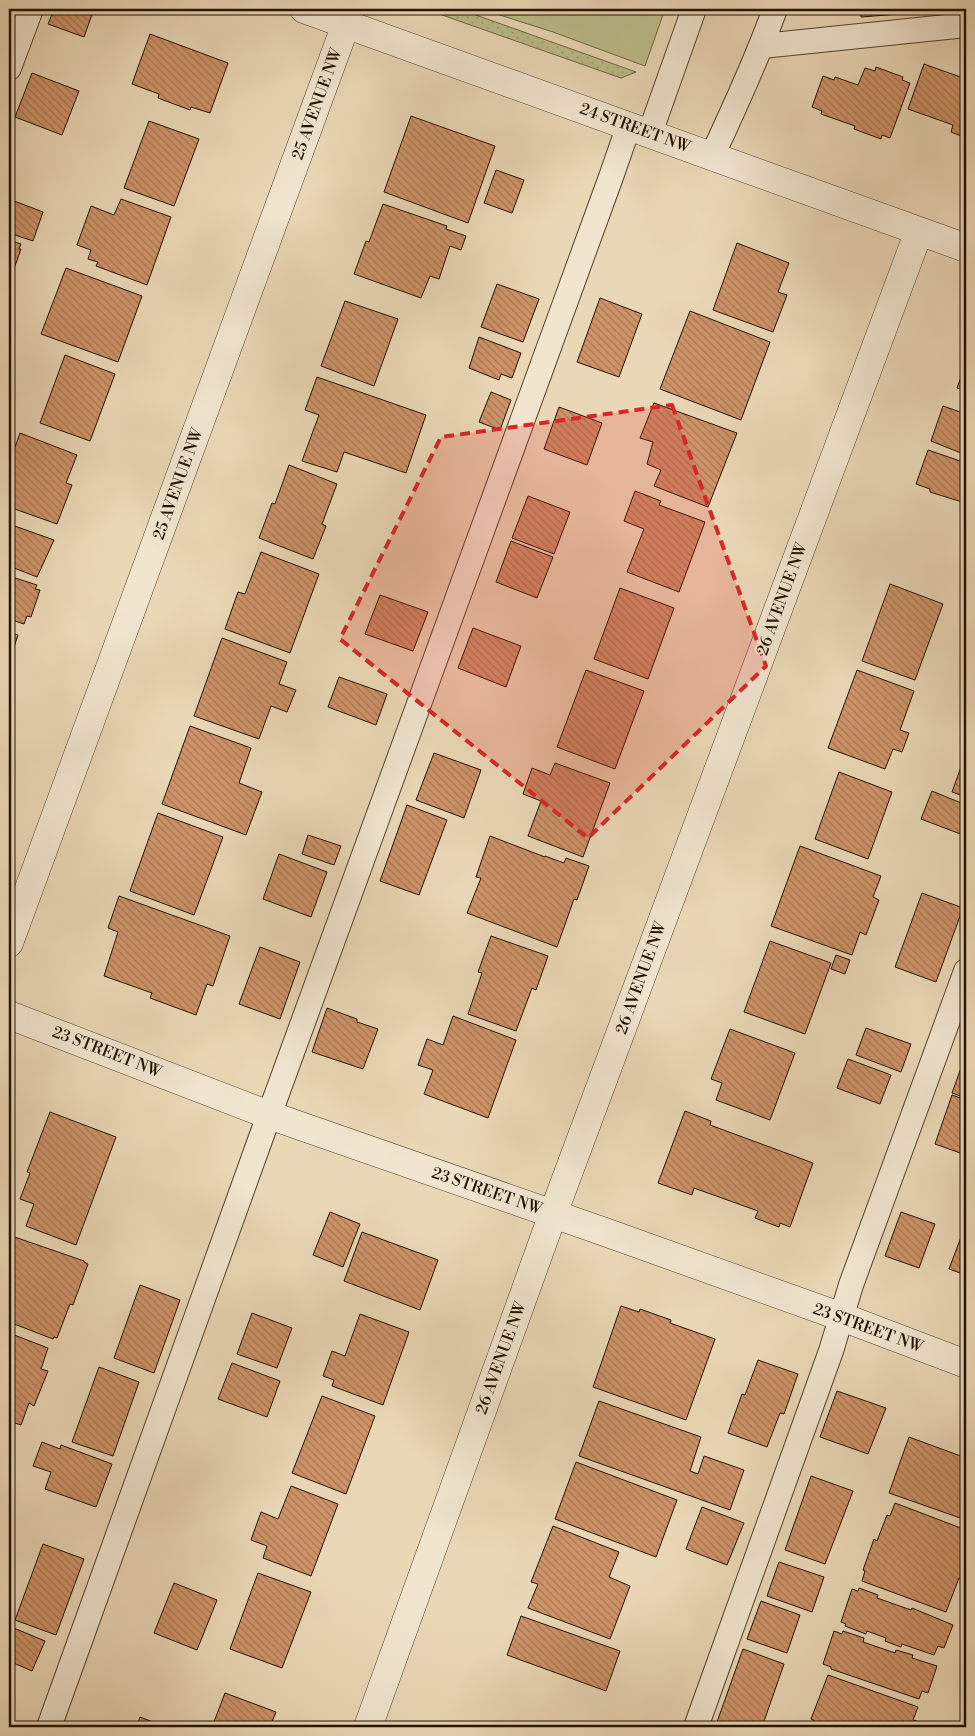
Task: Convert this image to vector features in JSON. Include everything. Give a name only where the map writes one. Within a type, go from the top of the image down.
[{"type":"street","name":"24 STREET NW","points":[[304,9],[966,248]]},
{"type":"street","name":"25 AVENUE NW","points":[[9,943],[346,24]]},
{"type":"street","name":"26 AVENUE NW","points":[[368,1727],[553,1214],[919,231]]},
{"type":"street","name":"23 STREET NW","points":[[9,1015],[269,1115],[842,1317],[966,1364]]},
{"type":"lane","points":[[9,68],[31,9]]},
{"type":"lane","points":[[49,1727],[269,1115],[611,177],[639,129],[694,9]]},
{"type":"lane","points":[[712,156],[762,46],[775,9]]},
{"type":"lane","points":[[762,46],[966,25]]},
{"type":"lane","points":[[696,1727],[842,1317],[850,1285],[966,971]]},
{"type":"highlighted area","points":[[672,405],[766,666],[588,838],[340,639],[441,437]]},
{"type":"green space","points":[[425,9],[459,9],[636,72],[621,78]]},
{"type":"green space","points":[[481,9],[665,9],[645,66],[553,32]]},
{"type":"building","points":[[54,9],[94,9],[84,37],[48,24]]},
{"type":"building","points":[[899,9],[899,14],[861,17],[860,10]]},
{"type":"building","points":[[150,34],[228,63],[210,113],[191,107],[190,110],[158,98],[159,94],[132,84]]},
{"type":"building","points":[[924,64],[966,79],[966,138],[951,132],[953,125],[908,109]]},
{"type":"building","points":[[876,67],[903,77],[902,80],[910,83],[890,138],[882,135],[881,139],[854,129],[855,126],[821,114],[822,111],[812,107],[823,76],[834,80],[835,77],[858,85],[865,68],[875,71]]},
{"type":"building","points":[[32,73],[79,91],[62,135],[15,117]]},
{"type":"building","points":[[411,116],[495,146],[468,223],[384,192]]},
{"type":"building","points":[[149,121],[199,139],[174,206],[124,188]]},
{"type":"building","points":[[496,170],[524,180],[512,213],[484,203]]},
{"type":"building","points":[[9,199],[43,212],[33,241],[9,233]]},
{"type":"building","points":[[121,199],[171,217],[147,285],[96,266],[98,262],[88,259],[91,250],[77,245],[91,206],[114,215]]},
{"type":"building","points":[[383,204],[447,226],[446,229],[466,236],[461,250],[450,246],[439,279],[430,276],[421,298],[354,274],[366,241],[369,242]]},
{"type":"building","points":[[9,240],[21,244],[19,249],[21,249],[9,283]]},
{"type":"building","points":[[737,243],[789,263],[778,292],[787,295],[773,332],[713,310]]},
{"type":"building","points":[[66,268],[142,296],[118,362],[41,334]]},
{"type":"building","points":[[497,284],[539,299],[523,342],[481,327]]},
{"type":"building","points":[[600,298],[642,314],[619,377],[577,362]]},
{"type":"building","points":[[345,301],[398,319],[374,386],[321,366]]},
{"type":"building","points":[[690,311],[770,342],[741,420],[660,389]]},
{"type":"building","points":[[479,337],[521,353],[512,378],[501,374],[499,380],[469,368]]},
{"type":"building","points":[[65,355],[115,374],[90,441],[40,423]]},
{"type":"building","points":[[966,363],[966,391],[957,388]]},
{"type":"building","points":[[317,377],[426,415],[406,473],[344,452],[337,472],[302,461],[319,415],[305,410]]},
{"type":"building","points":[[491,392],[511,400],[500,430],[479,422]]},
{"type":"building","points":[[654,403],[737,433],[708,507],[654,486],[661,470],[647,464],[653,442],[640,438]]},
{"type":"building","points":[[943,406],[966,414],[966,454],[931,441]]},
{"type":"building","points":[[559,407],[602,423],[587,465],[544,449]]},
{"type":"building","points":[[20,433],[77,455],[66,483],[72,485],[57,524],[9,507],[9,464]]},
{"type":"building","points":[[928,450],[966,463],[966,505],[930,492],[930,489],[916,484]]},
{"type":"building","points":[[289,465],[337,484],[322,524],[326,526],[313,559],[259,538],[272,503],[275,504]]},
{"type":"building","points":[[635,491],[661,501],[659,505],[705,522],[679,592],[627,572],[644,529],[624,521]]},
{"type":"building","points":[[528,496],[570,512],[554,554],[512,538]]},
{"type":"building","points":[[9,524],[54,540],[37,577],[9,566]]},
{"type":"building","points":[[511,541],[553,557],[537,598],[496,582]]},
{"type":"building","points":[[261,552],[319,574],[290,653],[225,629],[238,592],[245,594]]},
{"type":"building","points":[[9,576],[37,585],[35,589],[40,590],[31,617],[27,616],[24,624],[9,619]]},
{"type":"building","points":[[890,584],[943,604],[915,680],[862,661]]},
{"type":"building","points":[[620,588],[674,608],[648,679],[594,659]]},
{"type":"building","points":[[380,595],[428,612],[413,651],[365,634]]},
{"type":"building","points":[[473,628],[521,646],[506,687],[458,668]]},
{"type":"building","points":[[9,632],[18,635],[9,662]]},
{"type":"building","points":[[222,638],[287,662],[279,684],[296,690],[287,712],[271,706],[259,739],[194,716]]},
{"type":"building","points":[[586,670],[644,691],[615,769],[557,747]]},
{"type":"building","points":[[857,670],[914,691],[900,730],[909,733],[902,752],[893,749],[885,769],[828,748]]},
{"type":"building","points":[[339,677],[387,694],[376,725],[328,707]]},
{"type":"building","points":[[190,726],[251,748],[239,783],[262,792],[246,835],[162,804]]},
{"type":"building","points":[[434,753],[481,770],[464,818],[416,800]]},
{"type":"building","points":[[966,753],[966,797],[952,792]]},
{"type":"building","points":[[555,763],[610,783],[583,857],[528,836],[541,801],[523,794],[532,768],[550,775]]},
{"type":"building","points":[[839,772],[892,792],[868,859],[815,839]]},
{"type":"building","points":[[932,791],[966,805],[966,825],[963,835],[921,819]]},
{"type":"building","points":[[407,805],[447,820],[419,895],[380,881]]},
{"type":"building","points":[[158,813],[223,837],[194,915],[130,891]]},
{"type":"building","points":[[308,835],[341,846],[334,865],[302,854]]},
{"type":"building","points":[[490,836],[564,863],[566,858],[589,866],[577,900],[574,899],[557,947],[467,913],[481,878],[476,877]]},
{"type":"building","points":[[800,846],[881,876],[873,897],[879,900],[866,935],[860,932],[852,955],[771,926]]},
{"type":"building","points":[[279,854],[327,872],[311,917],[263,899]]},
{"type":"building","points":[[922,893],[963,908],[936,982],[895,967]]},
{"type":"building","points":[[119,896],[230,936],[213,986],[207,984],[196,1015],[150,998],[152,993],[104,976],[118,932],[108,928]]},
{"type":"building","points":[[491,936],[548,956],[536,990],[532,988],[516,1031],[468,1014],[482,973],[478,972]]},
{"type":"building","points":[[770,941],[831,963],[805,1034],[744,1012]]},
{"type":"building","points":[[260,947],[300,962],[280,1019],[239,1004]]},
{"type":"building","points":[[836,955],[850,960],[845,974],[831,969]]},
{"type":"building","points":[[327,1008],[357,1019],[357,1022],[378,1029],[363,1069],[312,1052]]},
{"type":"building","points":[[453,1016],[516,1040],[488,1118],[424,1094],[433,1070],[418,1065],[427,1039],[443,1045]]},
{"type":"building","points":[[866,1028],[911,1044],[901,1072],[856,1055]]},
{"type":"building","points":[[730,1029],[795,1053],[770,1120],[716,1100],[722,1083],[711,1079]]},
{"type":"building","points":[[966,1054],[966,1098],[952,1093]]},
{"type":"building","points":[[848,1059],[891,1075],[880,1104],[837,1088]]},
{"type":"building","points":[[952,1095],[966,1100],[966,1155],[935,1144]]},
{"type":"building","points":[[685,1111],[711,1121],[710,1125],[813,1163],[790,1227],[780,1223],[779,1227],[755,1218],[758,1211],[694,1188],[692,1195],[658,1183]]},
{"type":"building","points":[[50,1112],[116,1137],[76,1245],[26,1226],[34,1204],[20,1199],[30,1173],[27,1172]]},
{"type":"building","points":[[330,1212],[360,1224],[343,1267],[313,1255]]},
{"type":"building","points":[[901,1212],[935,1224],[919,1268],[885,1256]]},
{"type":"building","points":[[966,1224],[966,1275],[949,1269]]},
{"type":"building","points":[[362,1232],[438,1260],[420,1310],[344,1281]]},
{"type":"building","points":[[9,1235],[88,1264],[73,1305],[70,1304],[57,1338],[54,1337],[53,1339],[9,1322]]},
{"type":"building","points":[[140,1285],[180,1300],[154,1373],[114,1358]]},
{"type":"building","points":[[621,1306],[639,1312],[640,1309],[671,1320],[670,1323],[715,1339],[686,1420],[593,1387]]},
{"type":"building","points":[[252,1313],[292,1328],[277,1368],[237,1354]]},
{"type":"building","points":[[360,1314],[409,1332],[383,1405],[332,1386],[334,1380],[323,1376],[332,1351],[345,1356]]},
{"type":"building","points":[[9,1333],[48,1348],[41,1369],[48,1371],[34,1406],[29,1403],[21,1425],[9,1421]]},
{"type":"building","points":[[758,1360],[798,1374],[784,1414],[780,1413],[767,1447],[728,1433],[742,1394],[745,1395]]},
{"type":"building","points":[[232,1363],[280,1381],[267,1417],[218,1399]]},
{"type":"building","points":[[99,1367],[139,1382],[113,1456],[72,1442]]},
{"type":"building","points":[[837,1391],[886,1408],[868,1454],[820,1437]]},
{"type":"building","points":[[322,1396],[375,1416],[346,1494],[292,1473]]},
{"type":"building","points":[[599,1401],[701,1437],[690,1471],[698,1474],[704,1456],[744,1470],[730,1510],[579,1456]]},
{"type":"building","points":[[909,1437],[966,1458],[966,1520],[889,1493]]},
{"type":"building","points":[[42,1442],[60,1449],[61,1445],[112,1464],[96,1507],[45,1489],[51,1472],[33,1466]]},
{"type":"building","points":[[576,1462],[677,1500],[656,1557],[555,1519]]},
{"type":"building","points":[[811,1476],[853,1491],[825,1564],[785,1550]]},
{"type":"building","points":[[291,1486],[338,1504],[311,1576],[263,1558],[267,1546],[251,1540],[261,1512],[278,1519]]},
{"type":"building","points":[[895,1503],[966,1530],[966,1574],[964,1580],[959,1578],[946,1612],[862,1581],[865,1571],[863,1570],[874,1539],[877,1541],[887,1515],[890,1516]]},
{"type":"building","points":[[702,1507],[744,1523],[727,1565],[686,1549]]},
{"type":"building","points":[[553,1526],[619,1552],[609,1577],[630,1586],[610,1639],[528,1608],[538,1584],[531,1582]]},
{"type":"building","points":[[43,1544],[84,1559],[56,1635],[15,1620]]},
{"type":"building","points":[[779,1562],[824,1577],[812,1612],[767,1596]]},
{"type":"building","points":[[258,1573],[311,1592],[282,1668],[230,1649]]},
{"type":"building","points":[[174,1583],[217,1600],[197,1650],[154,1633]]},
{"type":"building","points":[[859,1588],[878,1595],[877,1598],[911,1610],[912,1608],[953,1625],[944,1648],[938,1646],[934,1655],[902,1644],[901,1647],[885,1641],[886,1638],[867,1631],[866,1634],[845,1626],[846,1624],[841,1622],[852,1589],[858,1591]]},
{"type":"building","points":[[761,1601],[800,1615],[787,1653],[747,1639]]},
{"type":"building","points":[[521,1616],[620,1651],[606,1691],[507,1655]]},
{"type":"building","points":[[9,1626],[45,1641],[32,1671],[9,1661]]},
{"type":"building","points":[[834,1631],[842,1634],[843,1631],[864,1638],[863,1642],[895,1653],[896,1650],[913,1655],[912,1658],[937,1666],[928,1693],[922,1691],[919,1699],[831,1669],[831,1667],[823,1664]]},
{"type":"building","points":[[743,1649],[784,1664],[762,1727],[730,1727],[717,1722]]},
{"type":"building","points":[[828,1675],[918,1707],[913,1720],[917,1721],[915,1727],[813,1727],[815,1721],[811,1719]]},
{"type":"building","points":[[225,1693],[276,1712],[270,1727],[212,1727]]},
{"type":"building","points":[[140,1717],[166,1727],[136,1727]]}]
